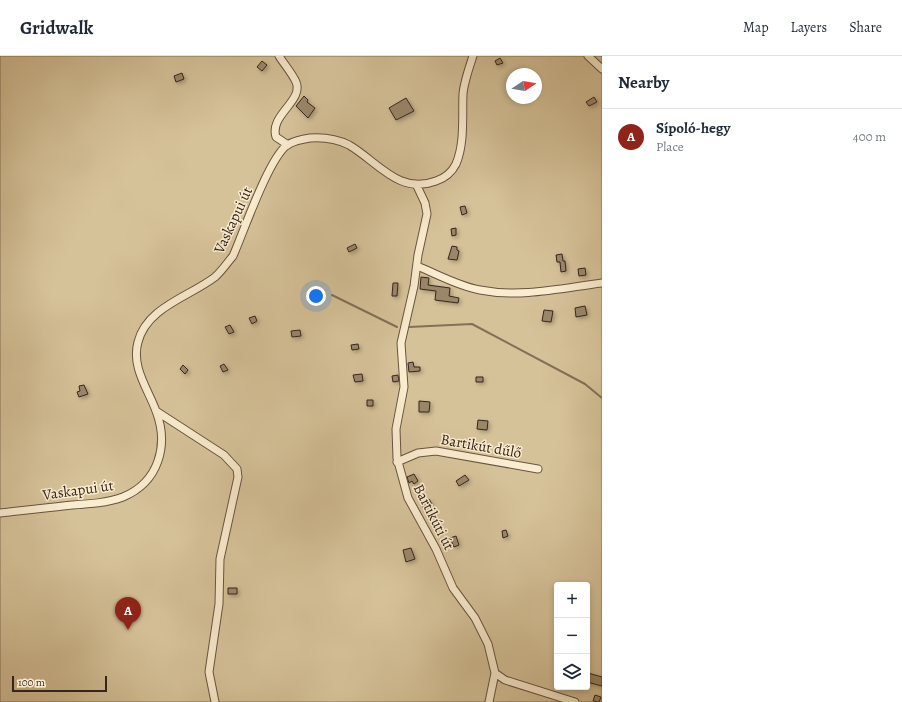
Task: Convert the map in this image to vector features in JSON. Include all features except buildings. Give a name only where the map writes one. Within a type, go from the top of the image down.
[{"type":"street","points":[[279,56],[296,82],[297,89],[296,95],[275,124],[274,131],[276,137],[288,145],[304,139],[317,138],[340,141],[349,145],[397,180],[417,186],[442,180],[450,173],[456,164],[461,143],[464,92],[472,56]]},
{"type":"street","points":[[588,56],[602,69]]},
{"type":"street","name":"Vaskapui út","points":[[0,513],[100,503],[124,497],[135,490],[155,471],[161,455],[163,438],[156,411],[139,373],[137,364],[136,354],[141,334],[149,322],[161,311],[214,277],[233,256],[270,169],[288,145]]},
{"type":"street","name":"Bartikúti út","points":[[417,186],[425,203],[427,214],[414,286],[400,348],[404,387],[396,429],[398,462],[408,498],[436,549],[453,588],[475,618],[488,644],[495,673]]},
{"type":"street","points":[[417,266],[460,284],[479,290],[502,293],[529,293],[602,283]]},
{"type":"street","points":[[156,411],[224,455],[237,469],[238,477],[220,559],[219,604],[209,672],[214,702]]},
{"type":"street","name":"Bartikút dűlő","points":[[398,462],[418,453],[436,451],[538,469]]},
{"type":"street","points":[[489,702],[495,673],[505,680],[574,702]]},
{"type":"shaded area","points":[[0,56],[602,56],[602,702],[0,702]]},
{"type":"waterway","points":[[332,295],[397,327]]},
{"type":"waterway","points":[[409,327],[472,324],[585,384],[602,398]]},
{"type":"place","name":"Sípoló-hegy","points":[[128,630]]}]
